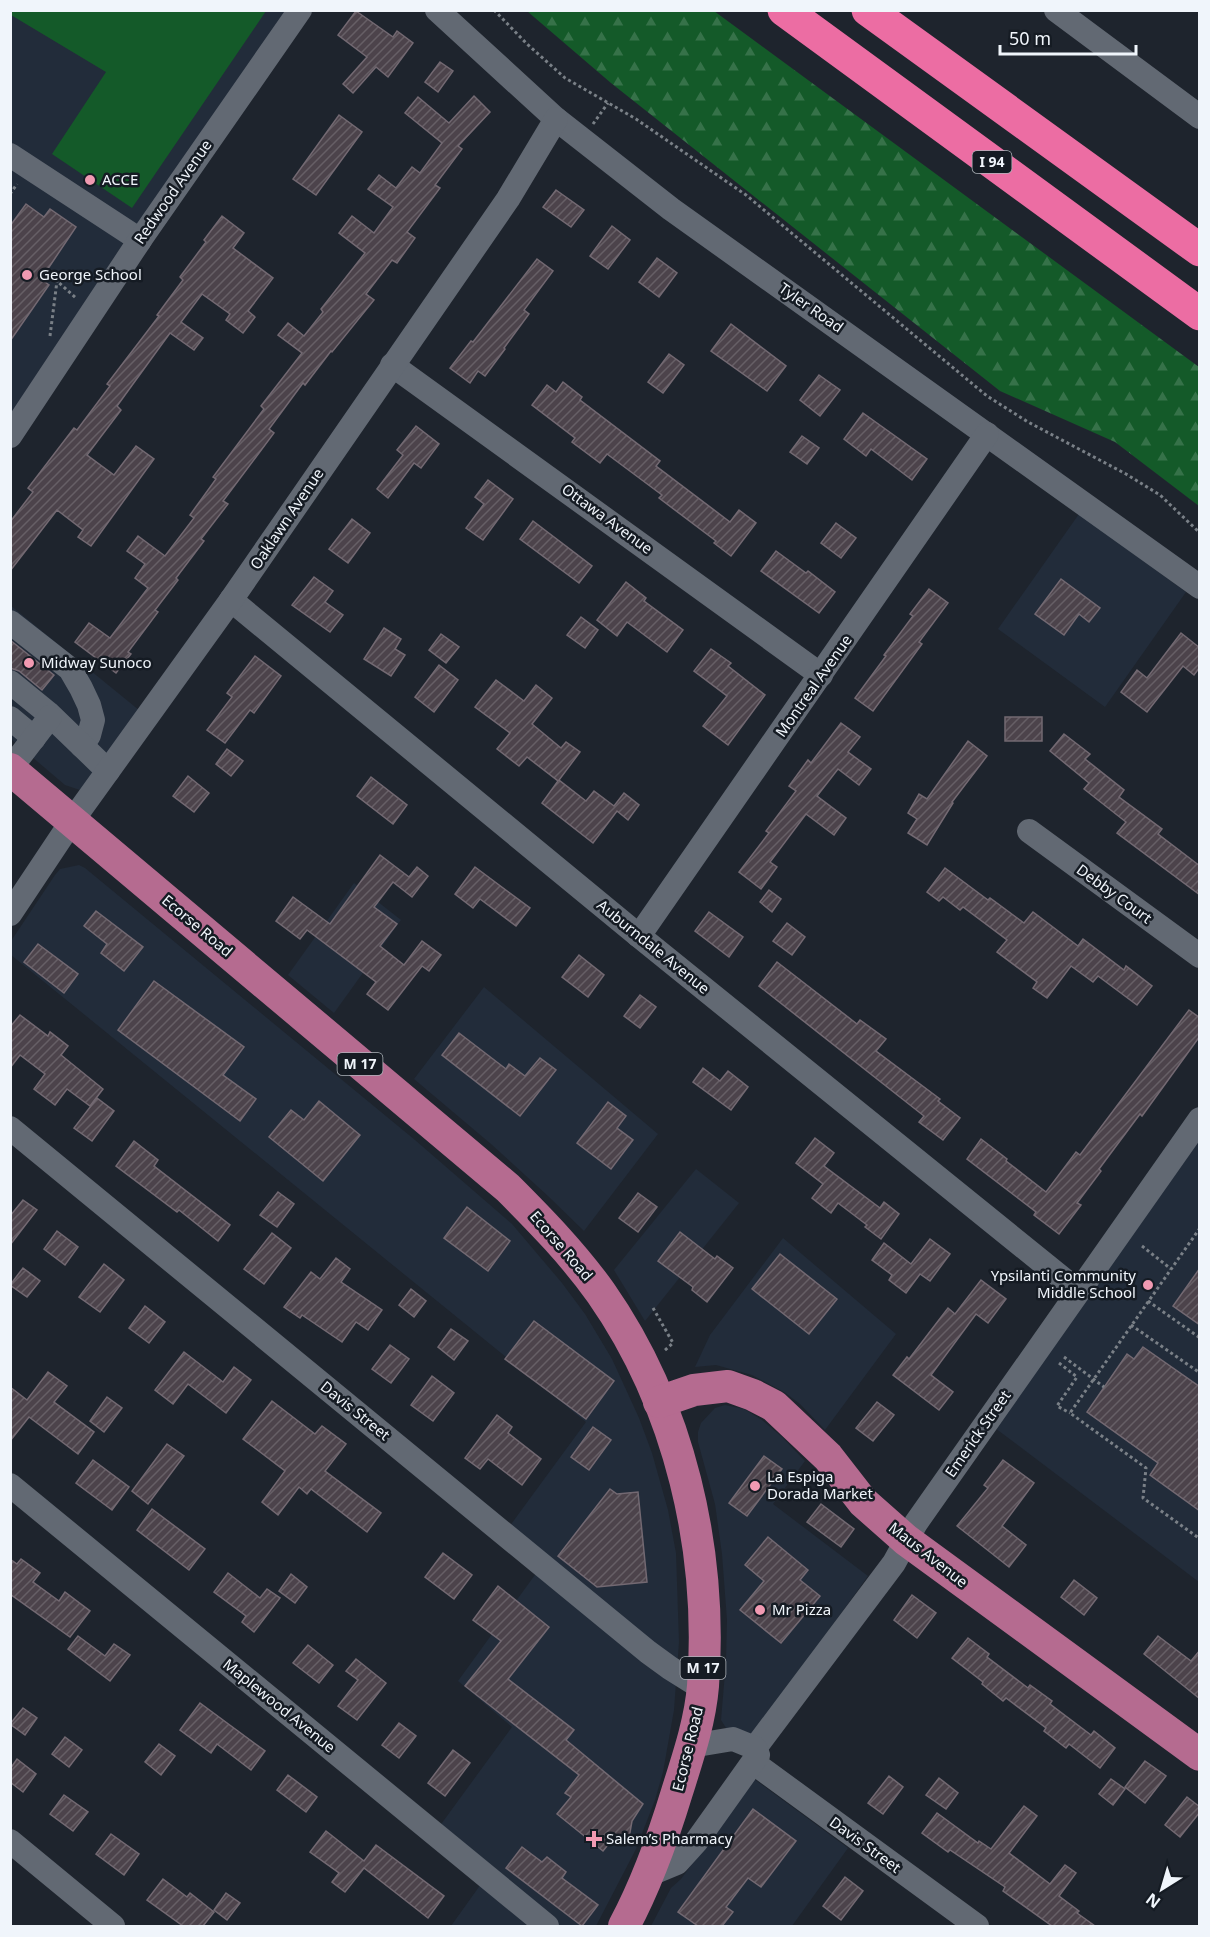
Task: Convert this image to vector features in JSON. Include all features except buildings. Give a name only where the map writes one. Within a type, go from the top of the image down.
[{"type":"highway","name":"I 94","points":[[784,10],[1200,314]]},
{"type":"highway","points":[[868,10],[1200,250]]},
{"type":"main road","name":"Ecorse Road","points":[[10,769],[508,1188],[568,1251],[608,1304],[634,1347],[677,1449],[694,1518],[705,1619],[702,1688],[692,1743],[662,1840],[638,1901],[624,1926]]},
{"type":"main road","name":"Maus Avenue","points":[[659,1402],[694,1390],[728,1386],[774,1406],[828,1457],[863,1502],[906,1540],[1200,1755]]},
{"type":"street","name":"Redwood Avenue","points":[[10,436],[140,240],[300,10]]},
{"type":"street","name":"Tyler Road","points":[[437,10],[556,119],[671,209],[1200,587]]},
{"type":"street","points":[[1056,10],[1200,117]]},
{"type":"street","name":"Oaklawn Avenue","points":[[10,914],[72,821],[231,600],[508,199],[556,119]]},
{"type":"street","points":[[10,154],[140,240]]},
{"type":"street","name":"Ottawa Avenue","points":[[392,365],[821,675]]},
{"type":"street","name":"Montreal Avenue","points":[[639,936],[987,434]]},
{"type":"street","name":"Auburndale Avenue","points":[[231,600],[639,936],[1078,1291]]},
{"type":"street","points":[[10,622],[70,669],[89,705],[93,720],[89,735],[82,746]]},
{"type":"street","points":[[10,682],[48,713],[108,771]]},
{"type":"street","points":[[10,769],[50,717]]},
{"type":"street","points":[[10,718],[34,738]]},
{"type":"street","name":"Debby Court","points":[[1029,831],[1200,956]]},
{"type":"street","name":"Emerick Street","points":[[648,1875],[677,1863],[696,1842],[894,1563],[916,1523],[1200,1119]]},
{"type":"street","name":"Davis Street","points":[[10,1128],[648,1652],[702,1688]]},
{"type":"street","name":"Maplewood Avenue","points":[[10,1485],[547,1926]]},
{"type":"street","name":"Davis Street","points":[[692,1743],[703,1744],[733,1739],[977,1926]]},
{"type":"street","points":[[10,1841],[113,1926]]},
{"type":"path","points":[[494,10],[527,44],[566,78],[636,119],[746,195],[987,396],[1028,422],[1126,474],[1160,495],[1200,533]]},
{"type":"path","points":[[46,272],[78,299]]},
{"type":"path","points":[[50,341],[57,281]]},
{"type":"path","points":[[1070,1413],[1200,1228]]},
{"type":"path","points":[[1142,1246],[1171,1269]]},
{"type":"path","points":[[1148,1301],[1200,1338]]},
{"type":"path","points":[[653,1308],[673,1343],[664,1351]]},
{"type":"path","points":[[1131,1325],[1200,1373]]},
{"type":"path","points":[[1064,1357],[1104,1387]]},
{"type":"path","points":[[1059,1363],[1077,1377],[1057,1406],[1146,1468],[1143,1498],[1200,1539]]},
{"type":"shaded area","name":"ACCE","points":[[11,11],[286,11],[113,259],[109,270],[11,416]]},
{"type":"shaded area","points":[[1079,514],[1186,592],[1105,707],[998,629]]},
{"type":"shaded area","points":[[10,605],[145,715],[80,790],[65,785],[11,739]]},
{"type":"shaded area","points":[[79,865],[415,1140],[512,1224],[585,1314],[612,1359],[652,1453],[668,1510],[676,1553],[679,1642],[674,1710],[663,1772],[655,1800],[636,1849],[596,1926],[451,1926],[491,1870],[439,1827],[512,1727],[458,1681],[548,1557],[509,1527],[586,1422],[11,955],[11,941],[55,875],[60,869]]},
{"type":"shaded area","points":[[354,883],[401,920],[334,1013],[288,975]]},
{"type":"shaded area","points":[[484,987],[658,1134],[584,1231],[491,1144],[414,1079]]},
{"type":"shaded area","name":"Ypsilanti Community Middle School","points":[[1199,1141],[1199,1582],[995,1428]]},
{"type":"shaded area","points":[[696,1169],[739,1203],[645,1321],[614,1270]]},
{"type":"shaded area","points":[[783,1238],[896,1334],[825,1430],[800,1404],[784,1392],[752,1375],[716,1365],[695,1367],[710,1335]]},
{"type":"shaded area","points":[[725,1405],[744,1409],[762,1420],[805,1461],[773,1504],[868,1576],[759,1727],[753,1734],[745,1736],[728,1731],[721,1720],[727,1620],[722,1554],[715,1504],[698,1442],[701,1423],[715,1408]]},
{"type":"shaded area","points":[[754,1779],[848,1848],[792,1926],[651,1926],[671,1888],[681,1879]]},
{"type":"green space","points":[[11,10],[266,11],[132,208],[52,154],[106,72],[11,15]]},
{"type":"green space","points":[[527,11],[714,11],[1199,367],[1199,506],[1115,442],[1000,391],[611,83]]},
{"type":"place","name":"ACCE","points":[[90,180]]},
{"type":"place","name":"George School","points":[[27,275]]},
{"type":"place","name":"Midway Sunoco","points":[[29,663]]},
{"type":"place","name":"Ypsilanti Community Middle School","points":[[1148,1285]]},
{"type":"place","name":"La Espiga Dorada Market","points":[[755,1486]]},
{"type":"place","name":"Mr Pizza","points":[[760,1610]]},
{"type":"place","name":"Salem’s Pharmacy","points":[[594,1839]]}]
